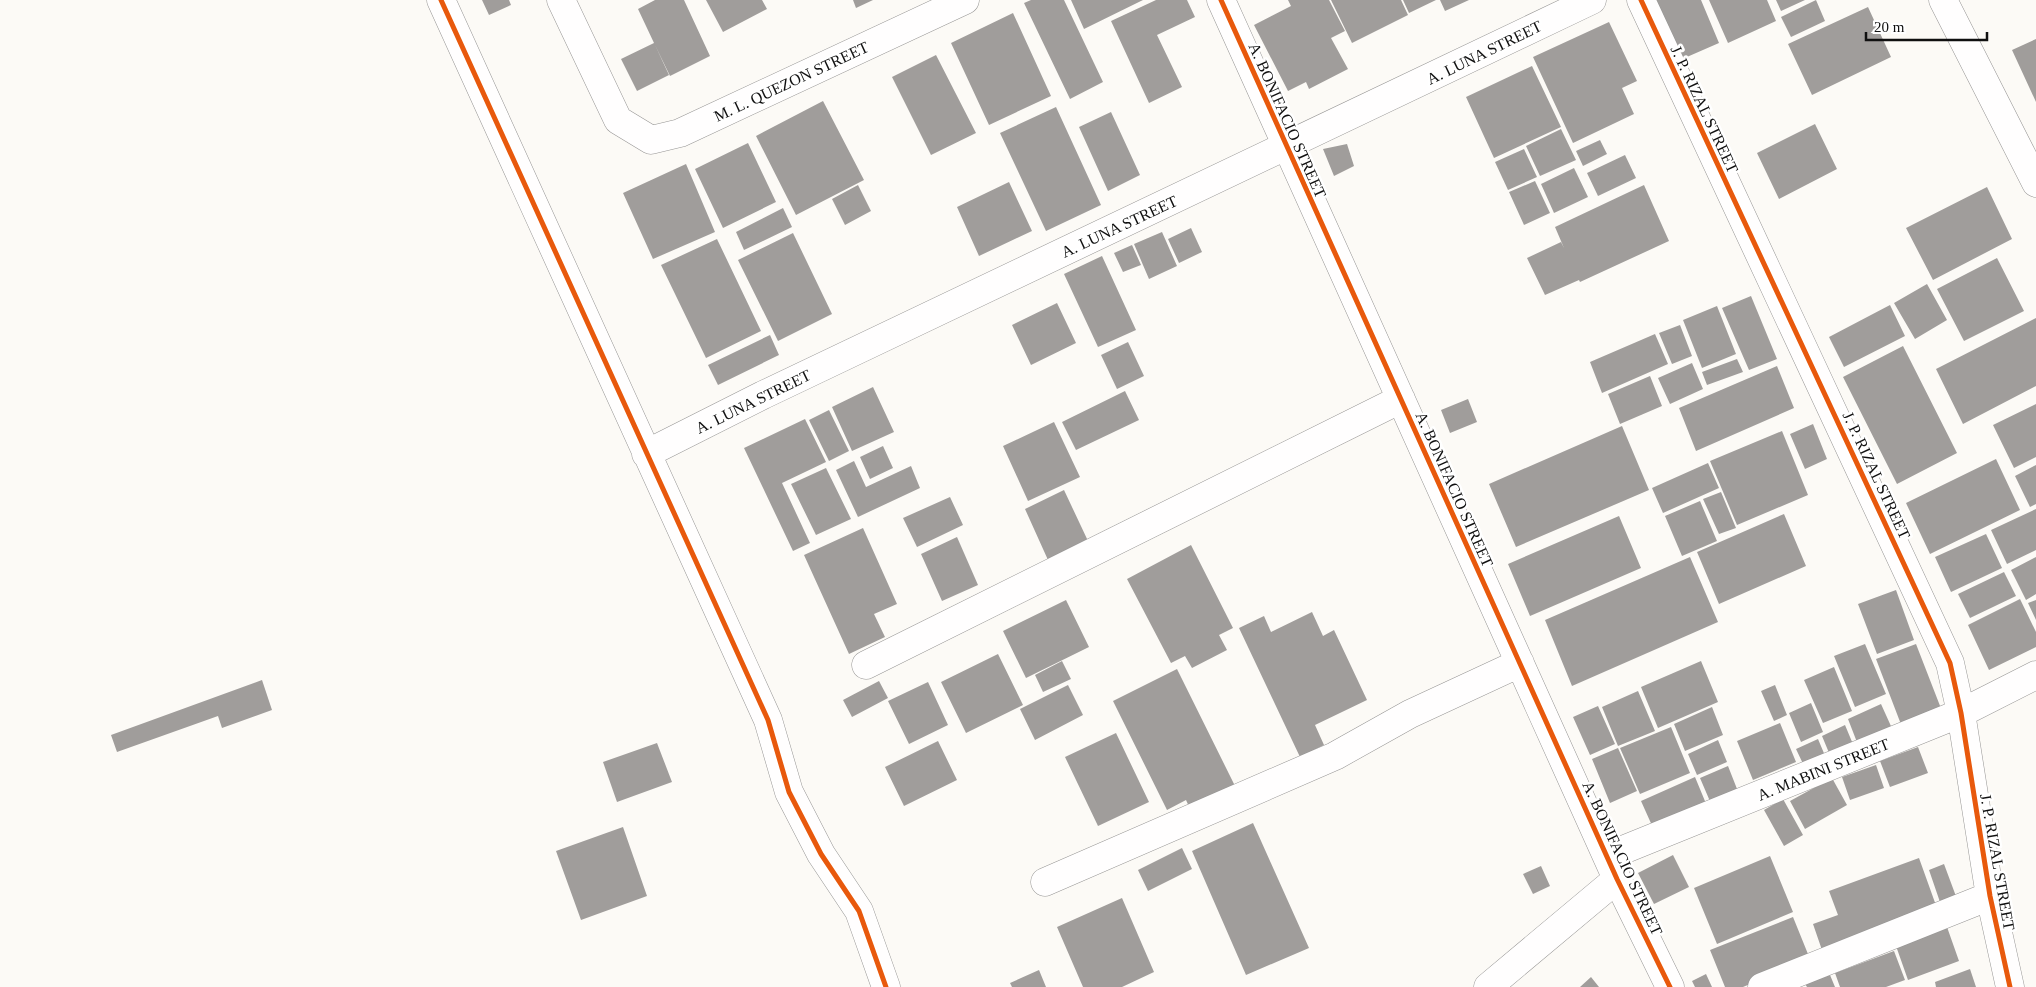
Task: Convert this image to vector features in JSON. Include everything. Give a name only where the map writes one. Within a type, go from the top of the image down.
[{"type":"street","points":[[441,0],[768,720],[789,792],[821,854],[859,911],[886,987]]},
{"type":"street","name":"M. L. QUEZON STREET","points":[[561,0],[618,120],[651,140],[680,133],[965,0]]},
{"type":"street","name":"A. BONIFACIO STREET","points":[[1221,0],[1612,868],[1670,987]]},
{"type":"street","name":"A. LUNA STREET","points":[[646,454],[763,395],[1592,0]]},
{"type":"street","name":"J. P. RIZAL STREET","points":[[1641,0],[1950,663],[1961,714],[1990,896],[2010,987]]},
{"type":"street","points":[[1943,0],[2036,183]]},
{"type":"street","points":[[866,665],[1401,399]]},
{"type":"street","points":[[1045,882],[1335,756],[1410,714],[1520,663]]},
{"type":"street","name":"A. MABINI STREET","points":[[1488,987],[1612,868],[1961,714],[2036,674]]},
{"type":"street","points":[[1762,987],[1990,896]]},
{"type":"building","points":[[482,0],[509,0],[511,5],[489,15]]},
{"type":"building","points":[[655,0],[684,0],[710,56],[670,76],[655,45],[669,75],[637,91],[621,59],[654,43],[638,9]]},
{"type":"building","points":[[706,0],[762,0],[767,9],[723,32]]},
{"type":"building","points":[[853,0],[873,0],[856,8]]},
{"type":"building","points":[[1031,0],[1064,0],[1103,82],[1070,99],[1024,3]]},
{"type":"building","points":[[1071,0],[1143,0],[1084,29]]},
{"type":"building","points":[[1156,0],[1187,0],[1195,17],[1157,35],[1182,87],[1149,103],[1111,21]]},
{"type":"building","points":[[1288,0],[1329,0],[1345,31],[1331,38],[1348,69],[1309,89],[1306,82],[1288,91],[1254,25],[1291,6]]},
{"type":"building","points":[[1331,0],[1401,0],[1408,15],[1352,43]]},
{"type":"building","points":[[1403,0],[1436,0],[1409,13]]},
{"type":"building","points":[[1440,0],[1469,0],[1445,11]]},
{"type":"building","points":[[1654,0],[1701,0],[1719,43],[1680,60]]},
{"type":"building","points":[[1709,0],[1767,0],[1776,21],[1728,43]]},
{"type":"building","points":[[1776,0],[1805,0],[1781,11]]},
{"type":"building","points":[[1816,0],[1825,21],[1791,37],[1781,17]]},
{"type":"building","points":[[1868,7],[1891,57],[1812,95],[1788,44]]},
{"type":"building","points":[[1013,13],[1051,96],[989,125],[951,43]]},
{"type":"building","points":[[1609,22],[1637,81],[1622,88],[1634,114],[1573,143],[1533,57]]},
{"type":"building","points":[[2036,39],[2036,102],[2012,50]]},
{"type":"building","points":[[936,55],[976,133],[931,155],[892,77]]},
{"type":"building","points":[[1532,66],[1561,127],[1494,158],[1466,97]]},
{"type":"building","points":[[823,101],[864,180],[796,215],[756,136]]},
{"type":"building","points":[[1056,107],[1101,205],[1046,231],[1000,133]]},
{"type":"building","points":[[1111,112],[1140,175],[1108,191],[1079,127]]},
{"type":"building","points":[[1815,124],[1837,169],[1779,199],[1757,153]]},
{"type":"building","points":[[1561,129],[1576,160],[1540,176],[1526,146]]},
{"type":"building","points":[[1600,140],[1607,154],[1583,166],[1576,151]]},
{"type":"building","points":[[748,143],[776,202],[723,228],[695,169]]},
{"type":"building","points":[[1347,144],[1354,166],[1334,176],[1323,149]]},
{"type":"building","points":[[1524,149],[1537,177],[1508,190],[1495,162]]},
{"type":"building","points":[[1625,155],[1636,178],[1598,196],[1587,173]]},
{"type":"building","points":[[686,164],[715,232],[653,259],[623,193]]},
{"type":"building","points":[[1574,168],[1588,197],[1554,213],[1541,184]]},
{"type":"building","points":[[1535,181],[1550,213],[1524,225],[1509,192]]},
{"type":"building","points":[[1009,182],[1032,231],[979,256],[957,207]]},
{"type":"building","points":[[858,185],[871,211],[845,225],[832,199]]},
{"type":"building","points":[[1644,185],[1669,241],[1580,282],[1579,280],[1545,295],[1527,258],[1561,242],[1564,248],[1555,227]]},
{"type":"building","points":[[1987,187],[2012,239],[1933,280],[1906,228]]},
{"type":"building","points":[[783,208],[792,227],[744,250],[736,232]]},
{"type":"building","points":[[1191,228],[1202,252],[1179,263],[1168,239]]},
{"type":"building","points":[[1162,232],[1177,266],[1149,279],[1134,244]]},
{"type":"building","points":[[793,233],[832,314],[778,341],[738,260]]},
{"type":"building","points":[[717,239],[761,331],[706,358],[661,265]]},
{"type":"building","points":[[1132,245],[1141,265],[1123,272],[1114,253]]},
{"type":"building","points":[[1102,256],[1136,330],[1098,347],[1064,274]]},
{"type":"building","points":[[1997,258],[2024,311],[1964,341],[1937,289]]},
{"type":"building","points":[[1927,284],[1947,320],[1915,339],[1894,303]]},
{"type":"building","points":[[1751,296],[1777,359],[1749,370],[1722,308]]},
{"type":"building","points":[[1057,303],[1076,343],[1031,365],[1012,325]]},
{"type":"building","points":[[1890,305],[1905,336],[1844,367],[1829,337]]},
{"type":"building","points":[[1717,306],[1736,354],[1702,368],[1683,320]]},
{"type":"building","points":[[2036,318],[2036,386],[1963,424],[1936,369]]},
{"type":"building","points":[[1680,325],[1692,356],[1672,364],[1659,333]]},
{"type":"building","points":[[1655,334],[1668,364],[1602,393],[1590,362]]},
{"type":"building","points":[[770,335],[779,355],[718,385],[708,365]]},
{"type":"building","points":[[1128,342],[1144,376],[1117,389],[1101,355]]},
{"type":"building","points":[[1903,346],[1957,453],[1897,484],[1843,377]]},
{"type":"building","points":[[1737,359],[1743,372],[1707,385],[1702,372]]},
{"type":"building","points":[[1692,363],[1703,389],[1670,404],[1658,378]]},
{"type":"building","points":[[1777,366],[1794,408],[1696,451],[1679,408]]},
{"type":"building","points":[[1650,376],[1662,406],[1620,424],[1608,394]]},
{"type":"building","points":[[873,387],[894,432],[852,451],[832,407]]},
{"type":"building","points":[[1125,391],[1139,420],[1076,450],[1062,422]]},
{"type":"building","points":[[1468,399],[1477,422],[1450,433],[1441,410]]},
{"type":"building","points":[[2036,404],[2036,457],[2014,468],[1993,425]]},
{"type":"building","points":[[829,410],[849,451],[829,461],[809,420]]},
{"type":"building","points":[[805,419],[826,462],[782,483],[810,543],[793,551],[744,448]]},
{"type":"building","points":[[1054,422],[1080,477],[1028,501],[1003,446]]},
{"type":"building","points":[[1813,424],[1827,459],[1805,469],[1790,434]]},
{"type":"building","points":[[1622,426],[1649,490],[1516,547],[1489,484]]},
{"type":"building","points":[[1782,431],[1808,495],[1737,525],[1710,461]]},
{"type":"building","points":[[883,446],[893,468],[870,479],[860,457]]},
{"type":"building","points":[[1996,459],[2020,510],[1930,554],[1906,503]]},
{"type":"building","points":[[854,461],[866,487],[911,466],[920,488],[858,517],[836,470]]},
{"type":"building","points":[[1708,463],[1719,488],[1663,513],[1652,488]]},
{"type":"building","points":[[2036,465],[2036,504],[2030,507],[2015,476]]},
{"type":"building","points":[[826,468],[851,519],[816,535],[791,484]]},
{"type":"building","points":[[1064,490],[1088,541],[1048,560],[1025,509]]},
{"type":"building","points":[[1721,492],[1736,528],[1719,534],[1703,499]]},
{"type":"building","points":[[950,497],[963,525],[917,547],[903,518]]},
{"type":"building","points":[[1700,501],[1717,541],[1682,556],[1665,516]]},
{"type":"building","points":[[2036,509],[2036,550],[2007,564],[1991,530]]},
{"type":"building","points":[[1784,514],[1806,566],[1719,604],[1697,552]]},
{"type":"building","points":[[1619,516],[1641,568],[1530,616],[1508,564]]},
{"type":"building","points":[[863,528],[897,604],[874,614],[885,637],[849,654],[804,555]]},
{"type":"building","points":[[1986,534],[2002,568],[1951,592],[1935,557]]},
{"type":"building","points":[[957,537],[978,585],[942,601],[921,554]]},
{"type":"building","points":[[1191,545],[1233,628],[1219,635],[1227,650],[1192,668],[1185,656],[1171,663],[1127,579]]},
{"type":"building","points":[[1690,557],[1718,622],[1572,686],[1545,620]]},
{"type":"building","points":[[2036,557],[2036,594],[2026,600],[2011,570]]},
{"type":"building","points":[[2004,572],[2016,596],[1970,618],[1958,594]]},
{"type":"building","points":[[1896,590],[1914,640],[1877,654],[1858,604]]},
{"type":"building","points":[[2020,599],[2036,632],[2036,647],[1989,670],[1968,625]]},
{"type":"building","points":[[1066,600],[1089,647],[1026,678],[1003,631]]},
{"type":"building","points":[[2036,600],[2036,620],[2028,603]]},
{"type":"building","points":[[1312,612],[1323,636],[1334,630],[1367,700],[1315,725],[1324,745],[1300,757],[1239,628],[1264,616],[1271,632]]},
{"type":"building","points":[[1865,644],[1886,694],[1855,707],[1834,656]]},
{"type":"building","points":[[1916,644],[1942,711],[1902,727],[1876,659]]},
{"type":"building","points":[[998,654],[1023,705],[966,733],[941,682]]},
{"type":"building","points":[[1062,661],[1071,679],[1043,692],[1035,675]]},
{"type":"building","points":[[1701,661],[1718,702],[1658,728],[1641,687]]},
{"type":"building","points":[[1834,667],[1852,711],[1823,723],[1804,680]]},
{"type":"building","points":[[1177,669],[1236,788],[1191,811],[1186,800],[1167,810],[1113,701]]},
{"type":"building","points":[[262,680],[272,710],[222,728],[218,716],[117,752],[111,735]]},
{"type":"building","points":[[879,681],[888,698],[852,717],[843,700]]},
{"type":"building","points":[[928,682],[948,725],[909,744],[888,701]]},
{"type":"building","points":[[1068,685],[1083,715],[1035,740],[1020,709]]},
{"type":"building","points":[[1775,685],[1787,715],[1774,721],[1761,691]]},
{"type":"building","points":[[1638,691],[1655,731],[1618,746],[1602,707]]},
{"type":"building","points":[[1811,703],[1823,732],[1801,742],[1789,713]]},
{"type":"building","points":[[1881,704],[1895,735],[1860,750],[1848,719]]},
{"type":"building","points":[[1598,706],[1615,744],[1590,755],[1573,717]]},
{"type":"building","points":[[1712,707],[1723,735],[1685,751],[1674,724]]},
{"type":"building","points":[[1780,723],[1796,762],[1753,780],[1737,741]]},
{"type":"building","points":[[1845,725],[1855,749],[1832,760],[1822,736]]},
{"type":"building","points":[[1671,727],[1690,773],[1640,794],[1620,748]]},
{"type":"building","points":[[1116,733],[1149,802],[1098,826],[1065,757]]},
{"type":"building","points":[[1818,739],[1826,758],[1805,768],[1796,749]]},
{"type":"building","points":[[1718,740],[1727,762],[1697,775],[1688,754]]},
{"type":"building","points":[[938,741],[957,780],[904,806],[885,767]]},
{"type":"building","points":[[657,743],[672,782],[617,802],[603,762]]},
{"type":"building","points":[[1918,747],[1928,773],[1890,787],[1880,761]]},
{"type":"building","points":[[1618,748],[1637,791],[1610,803],[1592,759]]},
{"type":"building","points":[[1876,765],[1884,788],[1850,800],[1842,777]]},
{"type":"building","points":[[1728,766],[1739,794],[1712,806],[1700,778]]},
{"type":"building","points":[[1695,777],[1707,806],[1654,830],[1641,801]]},
{"type":"building","points":[[1832,778],[1847,805],[1805,829],[1790,801]]},
{"type":"building","points":[[1783,799],[1803,835],[1784,846],[1764,810]]},
{"type":"building","points":[[1253,823],[1309,948],[1246,975],[1192,851]]},
{"type":"building","points":[[623,827],[647,896],[581,920],[556,851]]},
{"type":"building","points":[[1182,848],[1192,869],[1148,891],[1138,870]]},
{"type":"building","points":[[1673,855],[1689,887],[1654,904],[1638,873]]},
{"type":"building","points":[[1770,856],[1793,912],[1717,944],[1694,888]]},
{"type":"building","points":[[1919,858],[1938,911],[1823,953],[1813,924],[1838,915],[1829,891]]},
{"type":"building","points":[[1944,864],[1957,899],[1941,905],[1929,870]]},
{"type":"building","points":[[1541,866],[1550,886],[1533,894],[1523,874]]},
{"type":"building","points":[[1122,898],[1154,972],[1122,987],[1083,987],[1057,927]]},
{"type":"building","points":[[1793,917],[1810,959],[1743,987],[1725,987],[1710,950]]},
{"type":"building","points":[[1947,927],[1959,961],[1908,980],[1896,946]]},
{"type":"building","points":[[1894,951],[1905,980],[1886,987],[1840,987],[1835,973]]},
{"type":"building","points":[[1970,969],[1976,987],[1936,987],[1935,982]]},
{"type":"building","points":[[1039,970],[1046,987],[1012,987],[1010,983]]},
{"type":"building","points":[[1706,974],[1712,987],[1695,987],[1692,981]]},
{"type":"building","points":[[1830,975],[1835,987],[1807,987],[1805,984]]},
{"type":"building","points":[[1591,977],[1599,987],[1580,987]]},
{"type":"cycle path","points":[[441,0],[768,720],[789,792],[821,854],[859,911],[886,987]]},
{"type":"cycle path","points":[[1221,0],[1617,879],[1670,987]]},
{"type":"cycle path","points":[[1641,0],[1950,663],[1961,713],[1990,896],[2010,987]]}]
